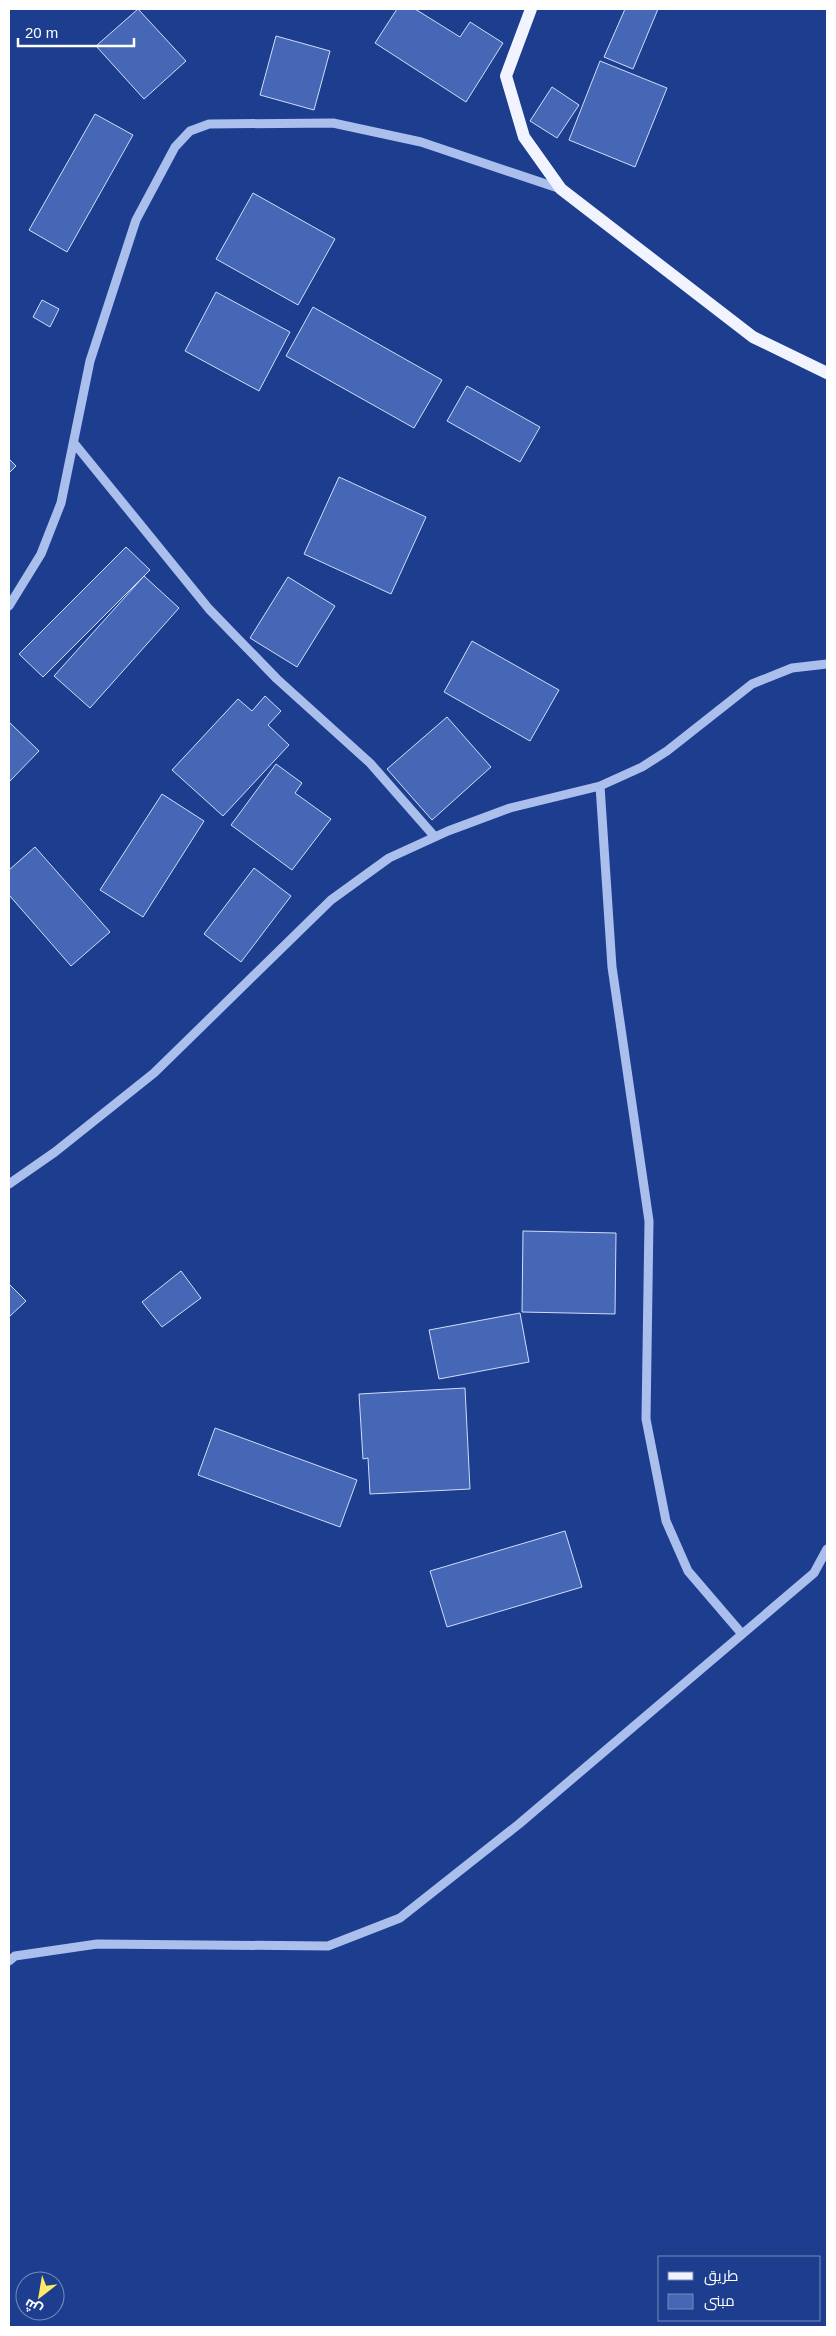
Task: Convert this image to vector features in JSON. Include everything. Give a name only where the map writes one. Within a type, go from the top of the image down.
[{"type":"main road","points":[[530,9],[506,76],[524,137],[561,189],[753,337],[827,373]]},
{"type":"street","points":[[9,606],[41,554],[61,503],[90,361],[136,220],[175,147],[190,131],[209,124],[333,123],[421,142],[561,189]]},
{"type":"street","points":[[74,443],[209,609],[277,679],[370,763],[435,837]]},
{"type":"street","points":[[9,1184],[54,1152],[154,1073],[331,900],[389,858],[435,837],[510,808],[600,786],[642,768],[659,757],[752,684],[792,668],[827,664]]},
{"type":"street","points":[[600,786],[612,967],[649,1221],[646,1419],[666,1521],[688,1572],[742,1634]]},
{"type":"street","points":[[9,1961],[14,1956],[97,1944],[328,1946],[400,1918],[519,1824],[814,1573],[827,1549]]},
{"type":"building","points":[[138,9],[186,61],[144,99],[96,46]]},
{"type":"building","points":[[397,9],[415,9],[460,37],[470,22],[503,43],[466,102],[375,43]]},
{"type":"building","points":[[625,9],[658,9],[633,69],[604,57]]},
{"type":"building","points":[[276,36],[330,51],[314,110],[260,95]]},
{"type":"building","points":[[600,61],[667,88],[635,167],[569,140]]},
{"type":"building","points":[[552,87],[579,105],[557,138],[530,121]]},
{"type":"building","points":[[95,114],[133,135],[67,252],[29,230]]},
{"type":"building","points":[[253,193],[335,239],[298,305],[216,259]]},
{"type":"building","points":[[216,292],[290,332],[259,391],[185,351]]},
{"type":"building","points":[[42,300],[59,309],[50,327],[33,317]]},
{"type":"building","points":[[313,307],[442,380],[414,428],[286,356]]},
{"type":"building","points":[[467,386],[540,427],[520,462],[447,421]]},
{"type":"building","points":[[9,459],[16,466],[9,473]]},
{"type":"building","points":[[339,477],[426,517],[391,594],[304,554]]},
{"type":"building","points":[[126,547],[150,570],[43,677],[19,654]]},
{"type":"building","points":[[144,576],[179,608],[90,708],[54,676]]},
{"type":"building","points":[[288,577],[335,606],[297,667],[250,638]]},
{"type":"building","points":[[472,641],[559,690],[530,741],[444,692]]},
{"type":"building","points":[[265,696],[281,711],[268,725],[289,745],[223,816],[172,770],[238,699],[252,711]]},
{"type":"building","points":[[447,717],[491,767],[432,820],[387,769]]},
{"type":"building","points":[[9,722],[39,751],[9,782]]},
{"type":"building","points":[[276,764],[302,783],[295,793],[331,819],[292,870],[231,825]]},
{"type":"building","points":[[162,794],[204,821],[143,917],[100,890]]},
{"type":"building","points":[[35,847],[110,932],[71,966],[9,895],[9,870]]},
{"type":"building","points":[[254,868],[291,896],[241,962],[204,934]]},
{"type":"building","points":[[523,1231],[616,1233],[615,1314],[522,1312]]},
{"type":"building","points":[[181,1271],[201,1298],[162,1327],[142,1302]]},
{"type":"building","points":[[9,1284],[26,1301],[9,1317]]},
{"type":"building","points":[[520,1313],[529,1362],[439,1379],[429,1330]]},
{"type":"building","points":[[465,1388],[470,1489],[370,1494],[368,1458],[363,1459],[359,1394]]},
{"type":"building","points":[[215,1428],[357,1480],[340,1527],[198,1475]]},
{"type":"building","points":[[565,1531],[582,1587],[447,1627],[430,1571]]}]
